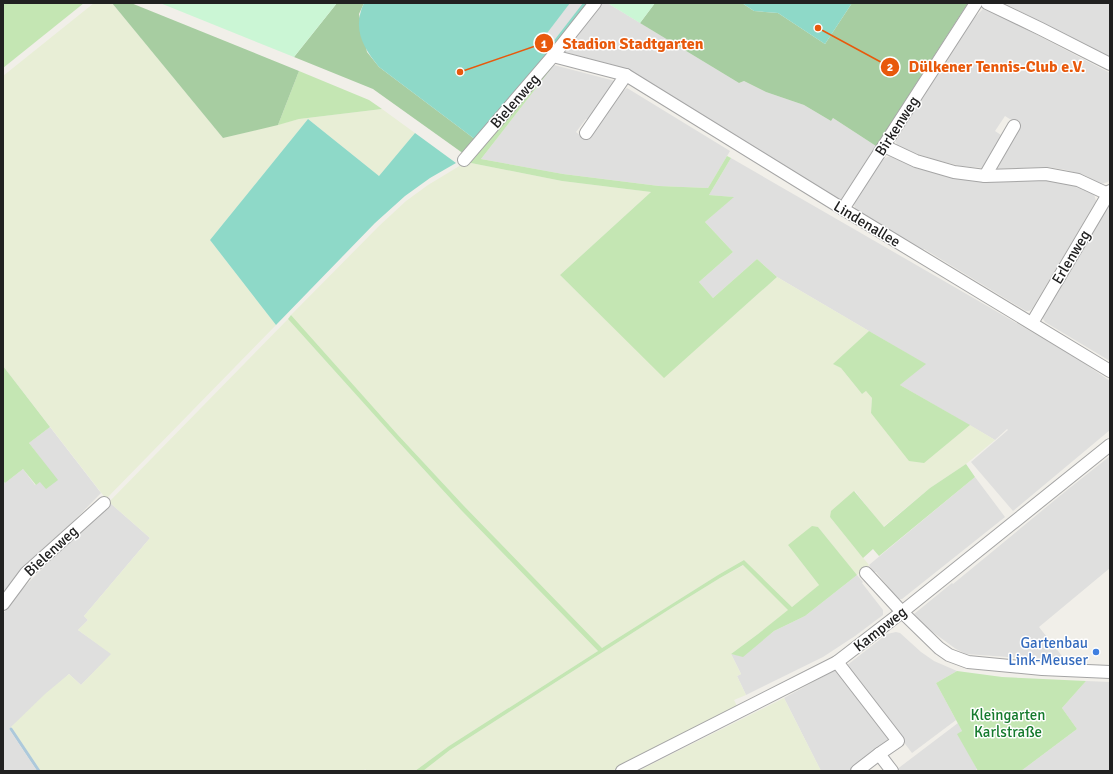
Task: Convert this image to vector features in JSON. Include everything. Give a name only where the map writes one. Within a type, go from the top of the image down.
[{"type":"street","name":"Bielenweg","points":[[464,160],[553,56],[595,3]]},
{"type":"street","name":"Birkenweg","points":[[843,209],[976,3]]},
{"type":"street","points":[[987,3],[1110,64]]},
{"type":"street","name":"Lindenallee","points":[[553,56],[626,75],[1110,371]]},
{"type":"street","points":[[586,133],[626,75]]},
{"type":"street","points":[[984,176],[1014,126]]},
{"type":"street","points":[[884,146],[916,161],[954,172],[984,176],[1046,174],[1078,180],[1109,193]]},
{"type":"street","name":"Erlenweg","points":[[1032,323],[1109,193]]},
{"type":"street","name":"Kampweg","points":[[622,771],[837,662],[902,612],[1110,445]]},
{"type":"street","name":"Bielenweg","points":[[3,604],[26,573],[104,503]]},
{"type":"street","points":[[866,573],[902,612],[939,648],[968,662],[1042,669],[1110,672]]},
{"type":"street","points":[[837,662],[898,741],[857,771]]},
{"type":"street","points":[[879,754],[892,771]]},
{"type":"shaded area","points":[[570,3],[583,3],[546,51],[538,45]]},
{"type":"shaded area","points":[[599,3],[609,3],[739,83],[744,81],[766,92],[804,105],[831,121],[833,118],[876,146],[840,201],[621,67],[561,51]]},
{"type":"shaded area","points":[[1004,3],[1110,3],[1110,58]]},
{"type":"shaded area","points":[[983,9],[995,13],[1110,73],[1110,178],[1108,182],[1101,184],[1084,175],[1048,167],[996,169],[996,163],[1021,126],[1005,116],[995,131],[1004,137],[983,168],[961,166],[936,160],[909,151],[897,145],[895,140],[972,20]]},
{"type":"shaded area","points":[[554,65],[615,81],[595,118],[586,119],[576,132],[586,140],[597,127],[610,102],[627,88],[730,151],[708,188],[659,186],[563,174],[481,159]]},
{"type":"shaded area","points":[[890,156],[917,168],[958,179],[988,182],[1048,180],[1063,182],[1094,194],[1096,201],[1032,309],[1026,311],[924,249],[923,250],[855,210],[854,203],[883,159]]},
{"type":"shaded area","points":[[731,158],[1078,359],[1110,381],[1110,430],[1013,511],[971,462],[1008,430],[1007,429],[995,440],[900,385],[925,364],[777,277],[757,259],[713,298],[699,282],[733,252],[705,222],[733,197],[709,195]]},
{"type":"shaded area","points":[[1110,203],[1110,361],[1045,322],[1043,315]]},
{"type":"shaded area","points":[[50,427],[101,493],[52,543],[3,597],[3,481],[5,483],[23,469],[35,485],[40,482],[57,480],[29,443]]},
{"type":"shaded area","points":[[1110,456],[1110,568],[1039,627],[1066,661],[966,654],[956,649],[923,625],[914,614]]},
{"type":"shaded area","points":[[975,477],[1005,517],[902,599],[898,599],[869,565]]},
{"type":"shaded area","points":[[109,502],[150,538],[84,616],[88,620],[78,630],[112,654],[81,685],[69,674],[9,729],[37,771],[3,771],[3,614],[21,590]]},
{"type":"shaded area","points":[[857,575],[883,610],[883,615],[823,657],[746,695],[737,676],[741,674],[731,654],[743,656],[774,631],[805,616]]},
{"type":"shaded area","points":[[896,632],[900,633],[921,652],[934,661],[957,671],[936,683],[956,720],[912,753],[846,666],[887,634]]},
{"type":"shaded area","points":[[835,670],[837,673],[839,672],[891,740],[850,771],[821,771],[784,698]]},
{"type":"shaded area","points":[[1086,681],[1110,682],[1110,771],[1021,771],[1077,729],[1062,708]]},
{"type":"shaded area","points":[[958,723],[962,731],[958,734],[977,769],[975,771],[896,770]]},
{"type":"green space","points":[[3,3],[84,3],[3,68]]},
{"type":"green space","points":[[94,3],[112,3],[223,138],[299,119],[382,109],[415,133],[379,176],[308,119],[210,240],[276,325],[106,499],[3,366],[3,76]]},
{"type":"green space","points":[[112,3],[131,3],[299,71],[278,125],[223,138]]},
{"type":"green space","points":[[160,3],[337,3],[294,57]]},
{"type":"green space","points":[[337,3],[364,3],[359,14],[367,52],[379,67],[476,140],[464,154],[373,89],[294,57]]},
{"type":"green space","points":[[364,3],[591,3],[476,140],[379,67],[364,45],[359,29],[359,21]]},
{"type":"green space","points":[[609,3],[655,3],[640,23]]},
{"type":"green space","points":[[655,3],[742,3],[754,11],[778,13],[825,44],[852,3],[968,3],[876,146],[833,118],[831,121],[804,105],[766,92],[744,81],[739,83],[640,23]]},
{"type":"green space","points":[[742,3],[852,3],[825,44],[778,13],[754,11]]},
{"type":"green space","points":[[554,65],[481,159],[563,174],[659,186],[708,188],[727,156],[731,158],[709,195],[734,197],[705,222],[733,252],[699,282],[713,298],[757,259],[777,277],[664,378],[560,275],[651,192],[562,181],[466,162],[549,66]]},
{"type":"green space","points":[[299,71],[369,100],[382,109],[299,119],[278,125]]},
{"type":"green space","points":[[308,119],[379,176],[415,133],[456,163],[430,178],[405,196],[375,223],[276,325],[210,240]]},
{"type":"green space","points":[[466,162],[562,181],[651,192],[560,275],[664,377],[777,277],[869,331],[834,364],[841,368],[862,394],[866,391],[872,398],[871,413],[924,462],[970,425],[995,440],[966,464],[930,488],[883,527],[855,491],[830,517],[869,565],[857,575],[818,527],[788,545],[819,585],[792,607],[744,560],[602,648],[464,506],[398,435],[291,315],[379,226],[406,201],[428,185]]},
{"type":"green space","points":[[291,315],[398,435],[464,506],[602,648],[744,560],[792,607],[819,585],[788,545],[812,526],[818,527],[857,575],[805,616],[774,631],[743,657],[731,654],[788,610],[743,565],[673,607],[450,750],[423,771],[415,771],[449,746],[598,651],[461,510],[395,438],[288,319]]},
{"type":"green space","points":[[288,319],[461,510],[598,651],[449,746],[415,771],[367,771],[365,769],[364,771],[40,771],[11,727],[45,694],[69,674],[81,685],[111,654],[78,630],[88,620],[84,616],[150,538],[109,502]]},
{"type":"green space","points":[[869,331],[926,364],[900,385],[970,425],[924,463],[909,461],[871,413],[872,398],[866,391],[862,394],[841,368],[833,364]]},
{"type":"green space","points":[[3,366],[50,427],[29,443],[58,480],[46,489],[40,482],[36,485],[23,469],[5,483],[3,481]]},
{"type":"green space","points":[[966,464],[975,477],[879,556],[873,549],[863,558],[830,517],[831,511],[854,491],[884,527],[930,488]]},
{"type":"green space","points":[[744,565],[789,610],[731,654],[741,674],[737,676],[746,695],[734,700],[738,708],[612,771],[423,771],[450,750],[673,607]]},
{"type":"green space","name":"Kleingarten Karlstraße","points":[[957,671],[1002,677],[1086,681],[1062,708],[1077,729],[1021,771],[978,771],[957,734],[962,731],[936,683]]},
{"type":"green space","points":[[784,698],[821,771],[638,771]]},
{"type":"waterway","points":[[11,729],[39,771]]},
{"type":"place","name":"Dülkener Tennis-Club e.V.","points":[[818,28]]},
{"type":"place","name":"Stadion Stadtgarten","points":[[460,72]]},
{"type":"place","name":"Gartenbau Link-Meuser","points":[[1096,652]]}]
